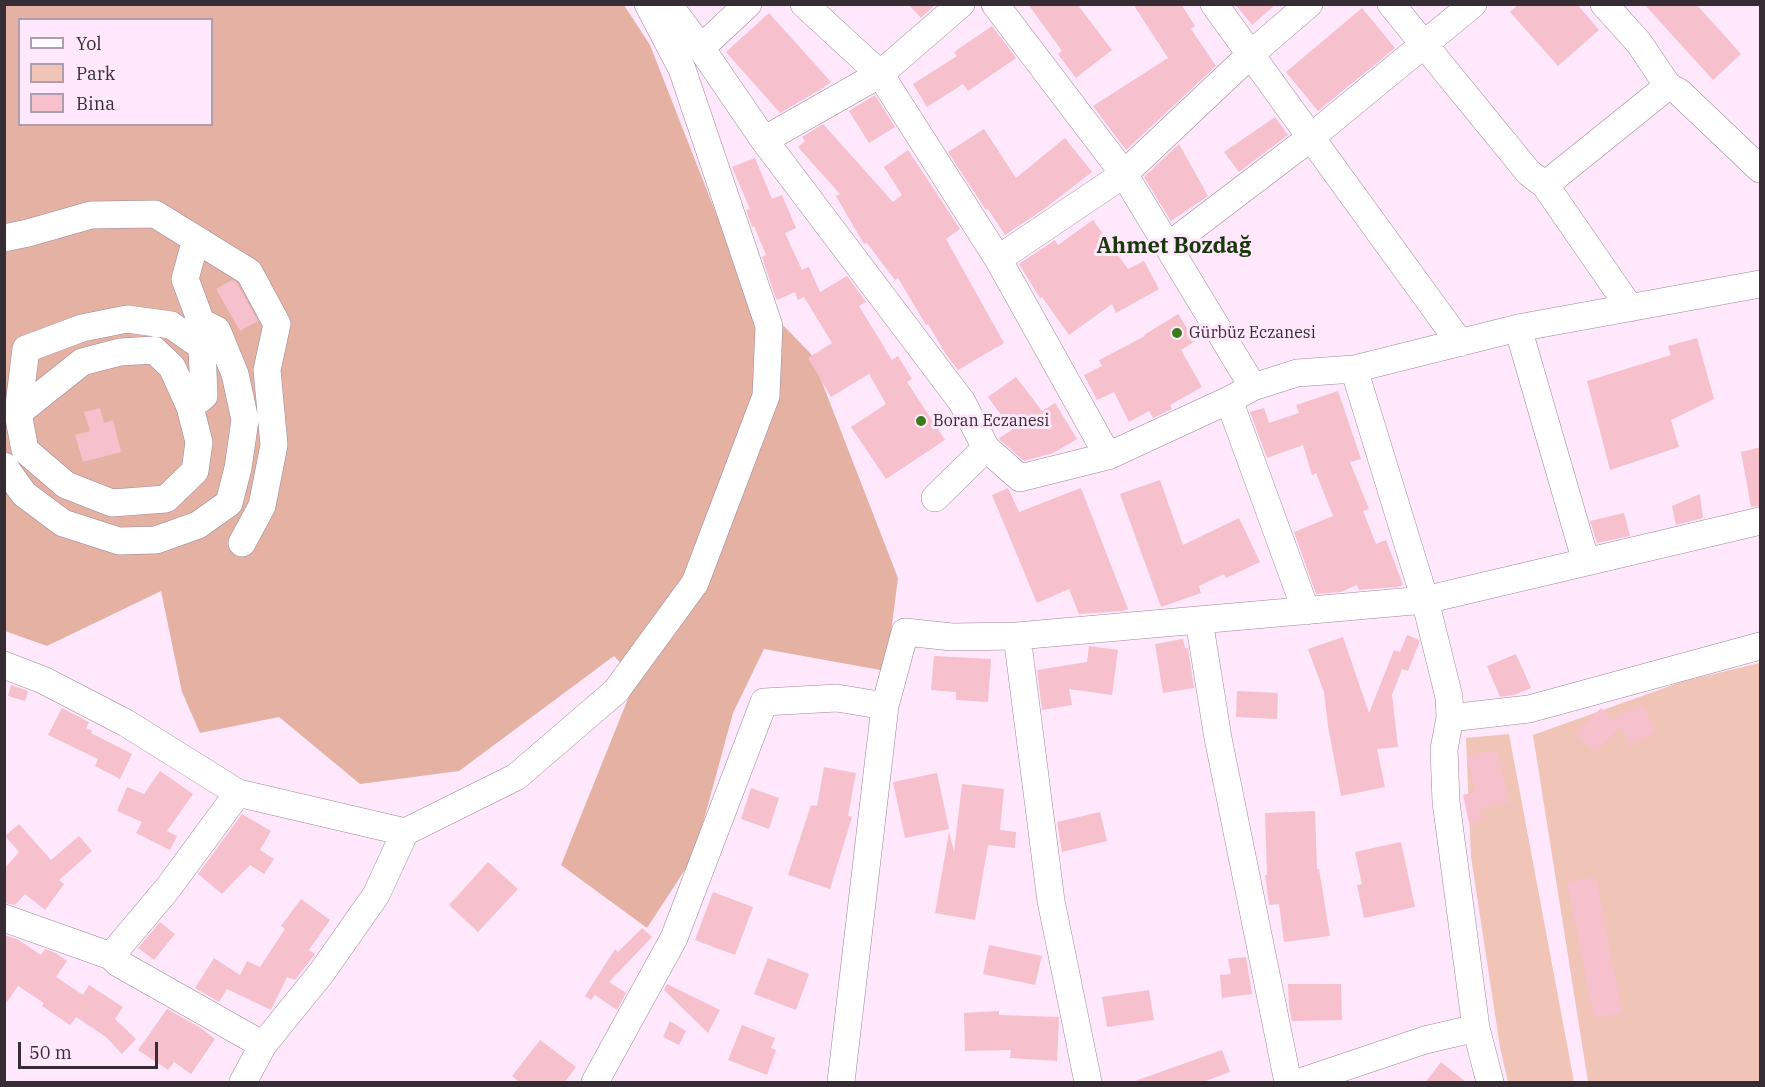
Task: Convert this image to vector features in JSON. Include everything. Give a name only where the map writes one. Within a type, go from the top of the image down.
[{"type":"street","points":[[243,1083],[263,1045],[322,972],[376,895],[405,832],[516,777],[616,691],[695,583],[766,396],[768,326],[682,69],[648,4]]},
{"type":"street","points":[[668,4],[764,140],[962,402],[986,448],[1020,478],[1108,456],[1253,387],[1297,373],[1353,369],[1518,328],[1761,284]]},
{"type":"street","points":[[701,48],[748,4]]},
{"type":"street","points":[[804,4],[879,74],[998,259],[1108,456]]},
{"type":"street","points":[[764,140],[879,74],[961,4]]},
{"type":"street","points":[[995,4],[1124,174],[1253,387]]},
{"type":"street","points":[[1214,4],[1460,343]]},
{"type":"street","points":[[998,259],[1124,174],[1251,54],[1309,4]]},
{"type":"street","points":[[1391,4],[1529,173],[1545,185],[1630,308]]},
{"type":"street","points":[[1168,246],[1310,138],[1473,4]]},
{"type":"street","points":[[1604,4],[1639,43],[1668,86],[1679,92],[1761,169]]},
{"type":"street","points":[[1545,185],[1668,86]]},
{"type":"street","points":[[4,238],[91,215],[155,214],[249,272],[277,324],[267,370],[274,445],[262,506],[242,543]]},
{"type":"street","points":[[190,407],[204,396],[201,334],[185,279],[196,239]]},
{"type":"street","points":[[4,466],[24,494],[63,523],[119,541],[156,540],[198,525],[229,503],[238,468],[245,420],[235,374],[217,330],[201,334],[171,325],[127,319],[82,328],[15,353],[18,413],[26,450],[66,485],[112,503],[166,499],[195,471],[199,442],[190,407],[172,367],[154,350],[120,352],[82,362],[18,413]]},
{"type":"street","points":[[1518,328],[1586,562]]},
{"type":"street","points":[[1353,369],[1425,600],[1449,697],[1450,718],[1444,749],[1446,802],[1476,1029],[1490,1083]]},
{"type":"street","points":[[1229,400],[1306,611]]},
{"type":"street","points":[[935,498],[986,448]]},
{"type":"street","points":[[841,1083],[885,706],[905,632],[952,637],[1017,636],[1425,600],[1761,521]]},
{"type":"street","points":[[1199,620],[1218,738],[1288,1083]]},
{"type":"street","points":[[1017,636],[1051,901],[1088,1083]]},
{"type":"street","points":[[1450,718],[1529,710],[1761,646]]},
{"type":"street","points":[[4,665],[43,680],[126,723],[238,793],[405,832]]},
{"type":"street","points":[[595,1083],[674,938],[764,702],[837,698],[885,706]]},
{"type":"street","points":[[111,956],[168,888],[238,793]]},
{"type":"street","points":[[4,918],[111,956],[118,963],[263,1045]]},
{"type":"street","points":[[1300,1083],[1425,1040],[1476,1029]]},
{"type":"green space","points":[[1760,663],[1760,1082],[1588,1082],[1533,735],[1684,681]]},
{"type":"green space","points":[[1509,734],[1574,1082],[1508,1082],[1500,1047],[1471,857],[1466,738]]},
{"type":"shaded area","points":[[5,5],[624,5],[650,45],[744,285],[811,354],[898,578],[886,671],[764,649],[733,713],[694,856],[647,928],[561,865],[636,679],[614,656],[459,771],[360,784],[279,717],[200,733],[182,692],[161,591],[47,646],[5,631]]},
{"type":"building","points":[[908,4],[936,4],[921,18]]},
{"type":"building","points":[[1028,4],[1077,4],[1112,50],[1076,78],[1058,54],[1062,51]]},
{"type":"building","points":[[1133,4],[1181,4],[1195,26],[1191,29],[1216,66],[1126,150],[1093,106],[1168,58]]},
{"type":"building","points":[[1235,4],[1276,4],[1252,25]]},
{"type":"building","points":[[1519,4],[1577,4],[1599,30],[1558,66],[1510,12]]},
{"type":"building","points":[[1644,4],[1696,4],[1741,54],[1713,80]]},
{"type":"building","points":[[1362,8],[1395,48],[1318,111],[1286,72]]},
{"type":"building","points":[[769,13],[831,82],[780,113],[726,52]]},
{"type":"building","points":[[992,26],[1016,58],[968,91],[963,84],[927,107],[913,84],[957,56],[954,52]]},
{"type":"building","points":[[875,95],[895,127],[869,143],[849,111]]},
{"type":"building","points":[[1275,117],[1288,135],[1239,172],[1224,152]]},
{"type":"building","points":[[823,124],[893,202],[902,195],[884,167],[908,150],[960,229],[946,239],[1004,343],[958,370],[928,324],[926,325],[898,278],[895,280],[867,243],[864,244],[836,196],[840,194],[798,147],[805,141],[802,137]]},
{"type":"building","points":[[984,129],[1016,178],[1065,138],[1092,172],[1044,209],[1005,235],[948,152]]},
{"type":"building","points":[[1179,144],[1208,196],[1171,221],[1144,177]]},
{"type":"building","points":[[755,158],[772,199],[782,195],[796,228],[785,233],[802,270],[809,267],[820,292],[847,276],[866,302],[859,306],[892,360],[898,356],[912,379],[907,382],[945,440],[886,479],[851,427],[886,404],[869,374],[831,397],[808,358],[832,343],[804,297],[798,300],[795,292],[777,300],[775,296],[762,257],[766,255],[754,226],[752,227],[746,210],[750,209],[732,167]]},
{"type":"building","points":[[1093,220],[1128,269],[1144,261],[1159,289],[1116,313],[1112,304],[1069,335],[1042,297],[1040,298],[1019,264],[1055,240],[1058,245]]},
{"type":"building","points":[[232,280],[237,283],[258,321],[240,331],[216,289]]},
{"type":"building","points":[[1178,314],[1195,341],[1181,350],[1202,387],[1170,405],[1172,409],[1153,418],[1149,411],[1129,422],[1114,392],[1097,400],[1084,375],[1102,366],[1099,360],[1145,336]]},
{"type":"building","points":[[1697,338],[1714,399],[1671,420],[1679,447],[1610,470],[1587,381],[1671,355],[1668,346]]},
{"type":"building","points":[[1016,377],[1042,411],[1055,403],[1077,439],[1053,453],[1024,461],[1000,440],[999,438],[1012,430],[988,397]]},
{"type":"building","points":[[1338,391],[1361,459],[1350,462],[1369,509],[1363,511],[1376,544],[1386,540],[1403,585],[1397,587],[1359,590],[1357,585],[1341,592],[1316,594],[1294,532],[1333,516],[1316,473],[1312,475],[1303,445],[1267,458],[1250,412],[1264,408],[1269,423],[1299,413],[1296,405]]},
{"type":"building","points":[[100,408],[104,423],[113,420],[121,452],[83,462],[75,435],[90,431],[84,412]]},
{"type":"building","points":[[1761,447],[1761,506],[1751,507],[1741,452]]},
{"type":"building","points":[[1160,480],[1183,545],[1239,518],[1260,562],[1226,578],[1224,574],[1199,586],[1201,593],[1161,607],[1120,494]]},
{"type":"building","points":[[1008,488],[1019,512],[1081,488],[1128,609],[1079,614],[1069,589],[1037,603],[992,495]]},
{"type":"building","points":[[1700,494],[1703,518],[1676,525],[1672,506]]},
{"type":"building","points":[[1624,513],[1630,536],[1597,543],[1590,521]]},
{"type":"building","points":[[1407,635],[1419,640],[1419,643],[1408,671],[1402,669],[1392,695],[1398,747],[1377,749],[1385,787],[1341,796],[1324,692],[1308,649],[1343,637],[1369,713],[1394,650],[1400,652]]},
{"type":"building","points":[[1183,639],[1185,648],[1188,648],[1194,688],[1163,693],[1155,644]]},
{"type":"building","points":[[1089,646],[1118,650],[1112,695],[1069,689],[1072,705],[1042,710],[1037,670],[1087,662]]},
{"type":"building","points":[[1516,654],[1531,688],[1514,695],[1500,697],[1487,666]]},
{"type":"building","points":[[934,656],[991,659],[988,702],[956,700],[956,692],[931,690]]},
{"type":"building","points":[[11,685],[28,691],[25,701],[8,696]]},
{"type":"building","points":[[1237,691],[1278,693],[1277,719],[1236,717]]},
{"type":"building","points":[[1643,704],[1656,732],[1630,745],[1621,727],[1595,752],[1576,733],[1601,708],[1612,719]]},
{"type":"building","points":[[62,708],[89,722],[86,728],[92,731],[91,733],[132,754],[120,779],[95,766],[98,759],[48,735]]},
{"type":"building","points":[[1497,750],[1509,802],[1480,808],[1483,820],[1469,823],[1463,795],[1475,792],[1467,756]]},
{"type":"building","points":[[824,767],[856,773],[848,816],[852,817],[830,889],[788,875],[811,805],[817,806]]},
{"type":"building","points":[[160,771],[193,794],[167,831],[177,836],[170,850],[136,833],[142,822],[117,811],[127,787],[144,794]]},
{"type":"building","points":[[937,773],[949,829],[905,838],[893,782]]},
{"type":"building","points":[[962,784],[1004,789],[1000,830],[1016,832],[1015,848],[988,845],[975,920],[935,913],[949,832],[954,852]]},
{"type":"building","points":[[751,788],[779,798],[769,829],[741,819]]},
{"type":"building","points":[[1315,811],[1317,869],[1319,869],[1330,936],[1284,942],[1279,904],[1269,905],[1265,875],[1267,875],[1265,813]]},
{"type":"building","points":[[1100,812],[1107,841],[1062,852],[1057,822]]},
{"type":"building","points":[[242,814],[271,831],[260,850],[274,859],[264,874],[250,865],[222,894],[198,874]]},
{"type":"building","points":[[19,824],[51,860],[79,836],[92,851],[59,880],[64,884],[45,910],[25,894],[15,905],[4,903],[4,869],[19,852],[5,836]]},
{"type":"building","points":[[1401,842],[1415,907],[1364,918],[1357,885],[1362,884],[1355,852]]},
{"type":"building","points":[[488,862],[518,889],[478,932],[449,905]]},
{"type":"building","points":[[1596,877],[1622,1013],[1594,1018],[1567,882]]},
{"type":"building","points":[[713,892],[753,907],[735,955],[695,940]]},
{"type":"building","points":[[301,899],[330,920],[309,950],[315,954],[295,980],[287,977],[271,1010],[227,989],[219,1002],[195,988],[214,958],[240,975],[247,961],[260,967],[285,929],[281,926]]},
{"type":"building","points":[[160,922],[175,934],[154,960],[138,948]]},
{"type":"building","points":[[642,928],[652,937],[609,982],[626,993],[617,1010],[595,995],[591,1000],[585,996],[615,949],[618,952]]},
{"type":"building","points":[[4,935],[17,939],[41,955],[45,949],[67,961],[56,977],[83,995],[89,985],[123,1007],[115,1019],[136,1039],[122,1054],[106,1037],[76,1017],[70,1025],[42,1006],[44,1003],[18,986],[4,1006]]},
{"type":"building","points":[[989,945],[1042,956],[1035,985],[983,974]]},
{"type":"building","points":[[1246,957],[1252,994],[1222,998],[1220,975],[1231,974],[1228,959]]},
{"type":"building","points":[[768,958],[809,974],[796,1010],[754,994]]},
{"type":"building","points":[[667,984],[720,1010],[708,1033],[664,990]]},
{"type":"building","points":[[1288,984],[1341,984],[1342,1020],[1292,1021]]},
{"type":"building","points":[[1149,990],[1154,1020],[1107,1027],[1102,997]]},
{"type":"building","points":[[167,1009],[201,1028],[215,1039],[191,1074],[174,1062],[168,1070],[138,1050]]},
{"type":"building","points":[[999,1011],[999,1015],[1059,1017],[1057,1061],[1010,1058],[1011,1050],[965,1051],[964,1013]]},
{"type":"building","points":[[670,1021],[686,1031],[679,1045],[663,1037]]},
{"type":"building","points":[[742,1025],[775,1038],[771,1048],[776,1050],[767,1075],[728,1060]]},
{"type":"building","points":[[540,1040],[576,1067],[564,1083],[520,1083],[512,1076]]},
{"type":"building","points":[[1222,1050],[1230,1072],[1200,1083],[1136,1083],[1135,1081]]},
{"type":"building","points":[[1441,1062],[1467,1083],[1425,1083]]},
{"type":"place","name":"Gürbüz Eczanesi","points":[[1177,333]]},
{"type":"place","name":"Boran Eczanesi","points":[[921,421]]},
{"type":"district","name":"Ahmet Bozdağ","points":[[1174,247]]}]
